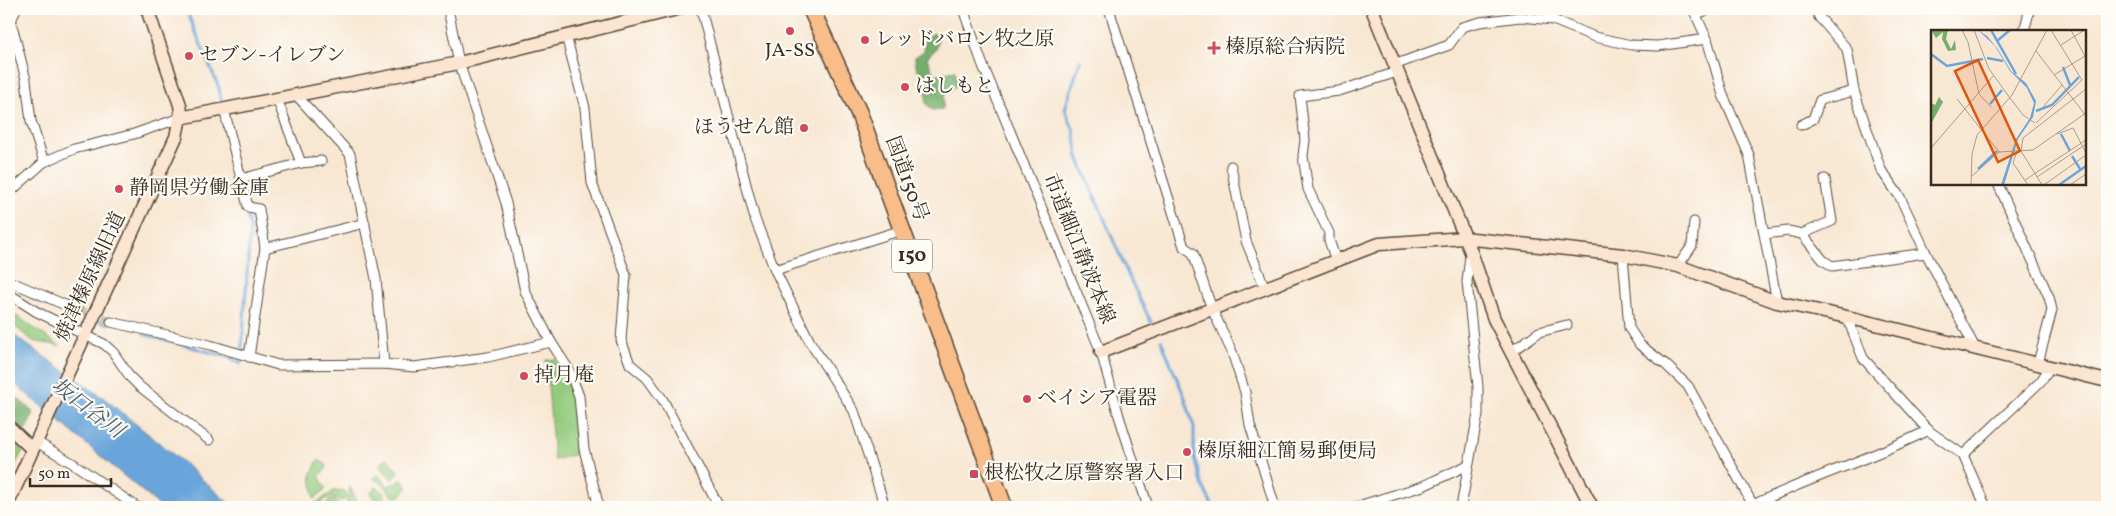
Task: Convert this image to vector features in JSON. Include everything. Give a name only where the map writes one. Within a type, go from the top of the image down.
[{"type":"highway","name":"国道150号","points":[[811,9],[859,113],[1004,507]]},
{"type":"street","points":[[16,9],[11,21],[26,80],[31,121],[44,162]]},
{"type":"street","name":"焼津榛原線旧道","points":[[9,501],[176,137],[180,118],[180,105],[147,9]]},
{"type":"street","points":[[448,9],[459,63],[506,203],[525,291],[550,342],[570,370],[579,396],[584,449],[599,507]]},
{"type":"street","points":[[9,193],[44,162],[74,149],[134,134],[180,118],[459,63],[676,9]]},
{"type":"street","points":[[701,9],[755,219],[775,270],[810,342],[854,411],[885,507]]},
{"type":"street","name":"市道細江静波本線","points":[[963,9],[982,63],[1101,352],[1148,507]]},
{"type":"street","points":[[1109,9],[1184,247],[1193,253],[1212,309],[1232,352],[1245,392],[1250,425],[1275,507]]},
{"type":"street","points":[[1372,9],[1471,252],[1494,320],[1592,507]]},
{"type":"street","points":[[1712,9],[1694,11],[1707,39],[1723,94],[1749,155],[1776,302]]},
{"type":"street","points":[[1816,9],[1819,17],[1847,50],[1854,91],[1881,170],[1900,197],[1926,253],[1975,348]]},
{"type":"street","points":[[2024,30],[2030,9]]},
{"type":"street","points":[[1336,261],[1329,240],[1329,233],[1308,189],[1303,156],[1306,140],[1300,96],[1338,90],[1395,69],[1449,45],[1462,27],[1480,22],[1520,17],[1553,20],[1596,37],[1631,45],[1658,46],[1707,39]]},
{"type":"street","points":[[566,36],[585,108],[592,184],[626,275],[622,340],[630,364],[647,378],[663,400],[719,507]]},
{"type":"street","points":[[1801,125],[1813,119],[1820,100],[1854,91]]},
{"type":"street","points":[[297,96],[350,154],[376,279],[384,364]]},
{"type":"street","points":[[277,99],[301,164]]},
{"type":"street","points":[[224,109],[248,207],[259,208],[265,248],[250,357]]},
{"type":"street","points":[[241,179],[321,161]]},
{"type":"street","points":[[1231,166],[1246,241],[1265,288]]},
{"type":"street","points":[[1765,234],[1788,231],[1802,234],[1832,221],[1824,179]]},
{"type":"street","points":[[1963,456],[2040,381],[2052,310],[2050,296],[1998,185]]},
{"type":"street","points":[[1678,266],[1692,246],[1694,222]]},
{"type":"street","points":[[265,248],[365,223]]},
{"type":"street","points":[[775,270],[902,230]]},
{"type":"street","points":[[1802,234],[1823,260],[1832,266],[1926,253]]},
{"type":"street","points":[[1101,352],[1379,244],[1464,238],[1623,255],[1678,266],[1776,302],[1847,316],[2107,381]]},
{"type":"street","points":[[1461,507],[1478,414],[1478,387],[1467,282],[1471,252]]},
{"type":"street","points":[[1623,255],[1629,328],[1640,346],[1665,364],[1688,386],[1754,506],[1789,488],[1894,448],[1928,430]]},
{"type":"street","points":[[9,281],[77,310]]},
{"type":"street","points":[[9,294],[37,312],[104,344],[113,352],[139,386],[209,440]]},
{"type":"street","points":[[1847,316],[1864,358],[1928,430],[1963,456],[1986,507]]},
{"type":"street","points":[[111,322],[210,345],[278,365],[384,364],[414,367],[488,357],[550,342]]},
{"type":"street","points":[[1511,352],[1539,332],[1566,325]]},
{"type":"street","points":[[9,427],[74,464],[137,507]]},
{"type":"street","points":[[1355,507],[1423,486],[1468,466]]},
{"type":"green space","points":[[934,33],[938,39],[936,49],[927,58],[934,75],[955,71],[958,84],[944,96],[943,109],[932,110],[926,103],[926,86],[917,70],[915,57],[924,51],[925,38]]},
{"type":"green space","points":[[9,311],[60,346],[33,341],[9,322]]},
{"type":"green space","points":[[556,359],[575,394],[581,453],[554,460],[546,360]]},
{"type":"green space","points":[[9,390],[34,413],[24,433],[9,419]]},
{"type":"green space","points":[[9,432],[25,447],[10,474],[9,474]]},
{"type":"green space","points":[[387,458],[399,473],[392,480],[379,465]]},
{"type":"green space","points":[[318,460],[326,464],[327,468],[319,476],[326,489],[314,499],[311,475]]},
{"type":"green space","points":[[379,475],[388,486],[402,480],[408,487],[399,497],[393,497],[383,484],[373,478]]},
{"type":"green space","points":[[350,487],[357,501],[349,507],[325,507],[328,501],[334,499],[339,505],[346,506]]},
{"type":"green space","points":[[376,487],[384,492],[385,499],[390,504],[400,504],[402,507],[381,507],[370,494]]},
{"type":"green space","points":[[335,490],[346,492],[346,499],[341,501],[334,497],[325,499],[320,507],[316,503]]},
{"type":"water","name":"坂口谷川","points":[[9,332],[105,399],[184,463],[233,507],[161,507],[9,379]]},
{"type":"waterway","points":[[186,9],[219,88],[221,100]]},
{"type":"waterway","points":[[1080,61],[1065,109],[1074,131],[1078,157],[1129,277],[1151,322]]},
{"type":"waterway","points":[[242,349],[250,229],[245,208]]},
{"type":"waterway","points":[[31,298],[90,318]]},
{"type":"waterway","points":[[96,320],[109,324]]},
{"type":"waterway","points":[[144,334],[231,358],[240,364],[241,359]]},
{"type":"waterway","points":[[1161,340],[1185,398],[1194,427],[1194,454],[1202,484],[1213,507]]},
{"type":"tunnel","points":[[77,310],[111,322]]},
{"type":"place","name":"JA-SS","points":[[790,31]]},
{"type":"place","name":"レッドバロン牧之原","points":[[865,40]]},
{"type":"place","name":"榛原総合病院","points":[[1214,48]]},
{"type":"place","name":"セブン-イレブン","points":[[189,56]]},
{"type":"place","name":"はしもと","points":[[905,87]]},
{"type":"place","name":"ほうせん館","points":[[804,128]]},
{"type":"place","name":"静岡県労働金庫","points":[[119,189]]},
{"type":"place","name":"掉月庵","points":[[524,376]]},
{"type":"place","name":"ベイシア電器","points":[[1027,399]]},
{"type":"place","name":"榛原細江簡易郵便局","points":[[1187,452]]},
{"type":"place","name":"根松牧之原警察署入口","points":[[974,474]]}]
